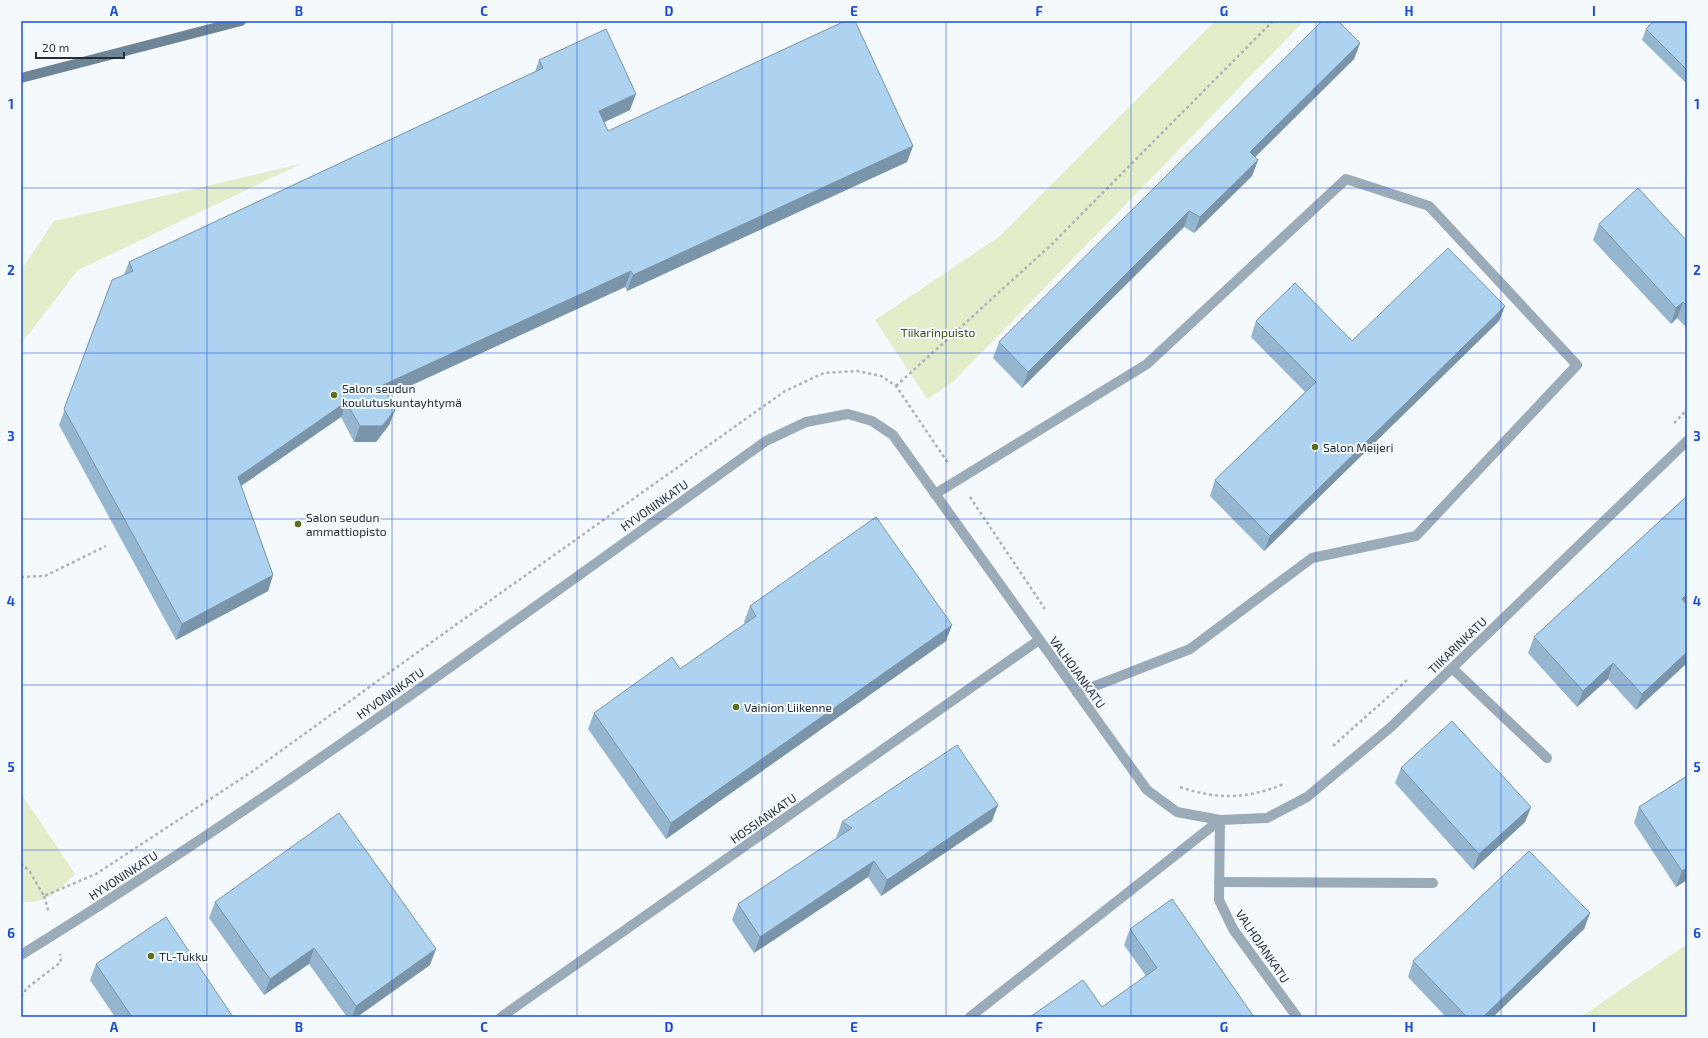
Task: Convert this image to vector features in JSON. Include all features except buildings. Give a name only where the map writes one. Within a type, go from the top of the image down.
[{"type":"main road","points":[[21,78],[241,21]]},
{"type":"street","points":[[935,494],[1147,364],[1346,179],[1429,206],[1577,365],[1416,536],[1312,558],[1190,649],[1077,693]]},
{"type":"street","name":"VALHOJANKATU","points":[[766,441],[806,422],[848,414],[872,421],[893,434],[1147,790],[1177,812],[1220,820],[1219,900],[1233,929],[1297,1017]]},
{"type":"street","name":"HYVONINKATU","points":[[21,955],[137,882],[355,734],[766,441]]},
{"type":"street","name":"TIIKARINKATU","points":[[1220,820],[1267,818],[1307,797],[1391,727],[1687,441]]},
{"type":"street","name":"HOSSIANKATU","points":[[501,1017],[1039,640]]},
{"type":"street","points":[[1452,668],[1547,758]]},
{"type":"street","points":[[970,1017],[1220,820]]},
{"type":"street","points":[[1219,882],[1433,883]]},
{"type":"path","points":[[896,386],[1051,245],[1273,21]]},
{"type":"path","points":[[21,863],[30,872],[44,896],[96,874],[254,771],[436,639],[786,391],[824,373],[857,371],[881,376],[896,386],[1049,614]]},
{"type":"path","points":[[1670,427],[1687,410]]},
{"type":"path","points":[[21,577],[46,576],[106,546]]},
{"type":"path","points":[[1330,748],[1412,675]]},
{"type":"path","points":[[1179,786],[1196,792],[1230,797],[1266,791],[1288,782]]},
{"type":"green space","name":"Tiikarinpuisto","points":[[1215,21],[1304,21],[952,383],[927,399],[875,320],[1000,236]]},
{"type":"green space","points":[[301,164],[78,270],[21,344],[21,270],[54,221]]},
{"type":"green space","points":[[21,793],[75,874],[45,899],[30,902],[21,901]]},
{"type":"green space","points":[[1687,944],[1687,1017],[1581,1017]]},
{"type":"place","name":"Salon seudun koulutuskuntayhtymä","points":[[334,395]]},
{"type":"place","name":"Salon Meijeri","points":[[1315,447]]},
{"type":"place","name":"Salon seudun ammattiopisto","points":[[298,524]]},
{"type":"place","name":"Vainion Liikenne","points":[[736,707]]},
{"type":"place","name":"TL-Tukku","points":[[151,956]]}]
